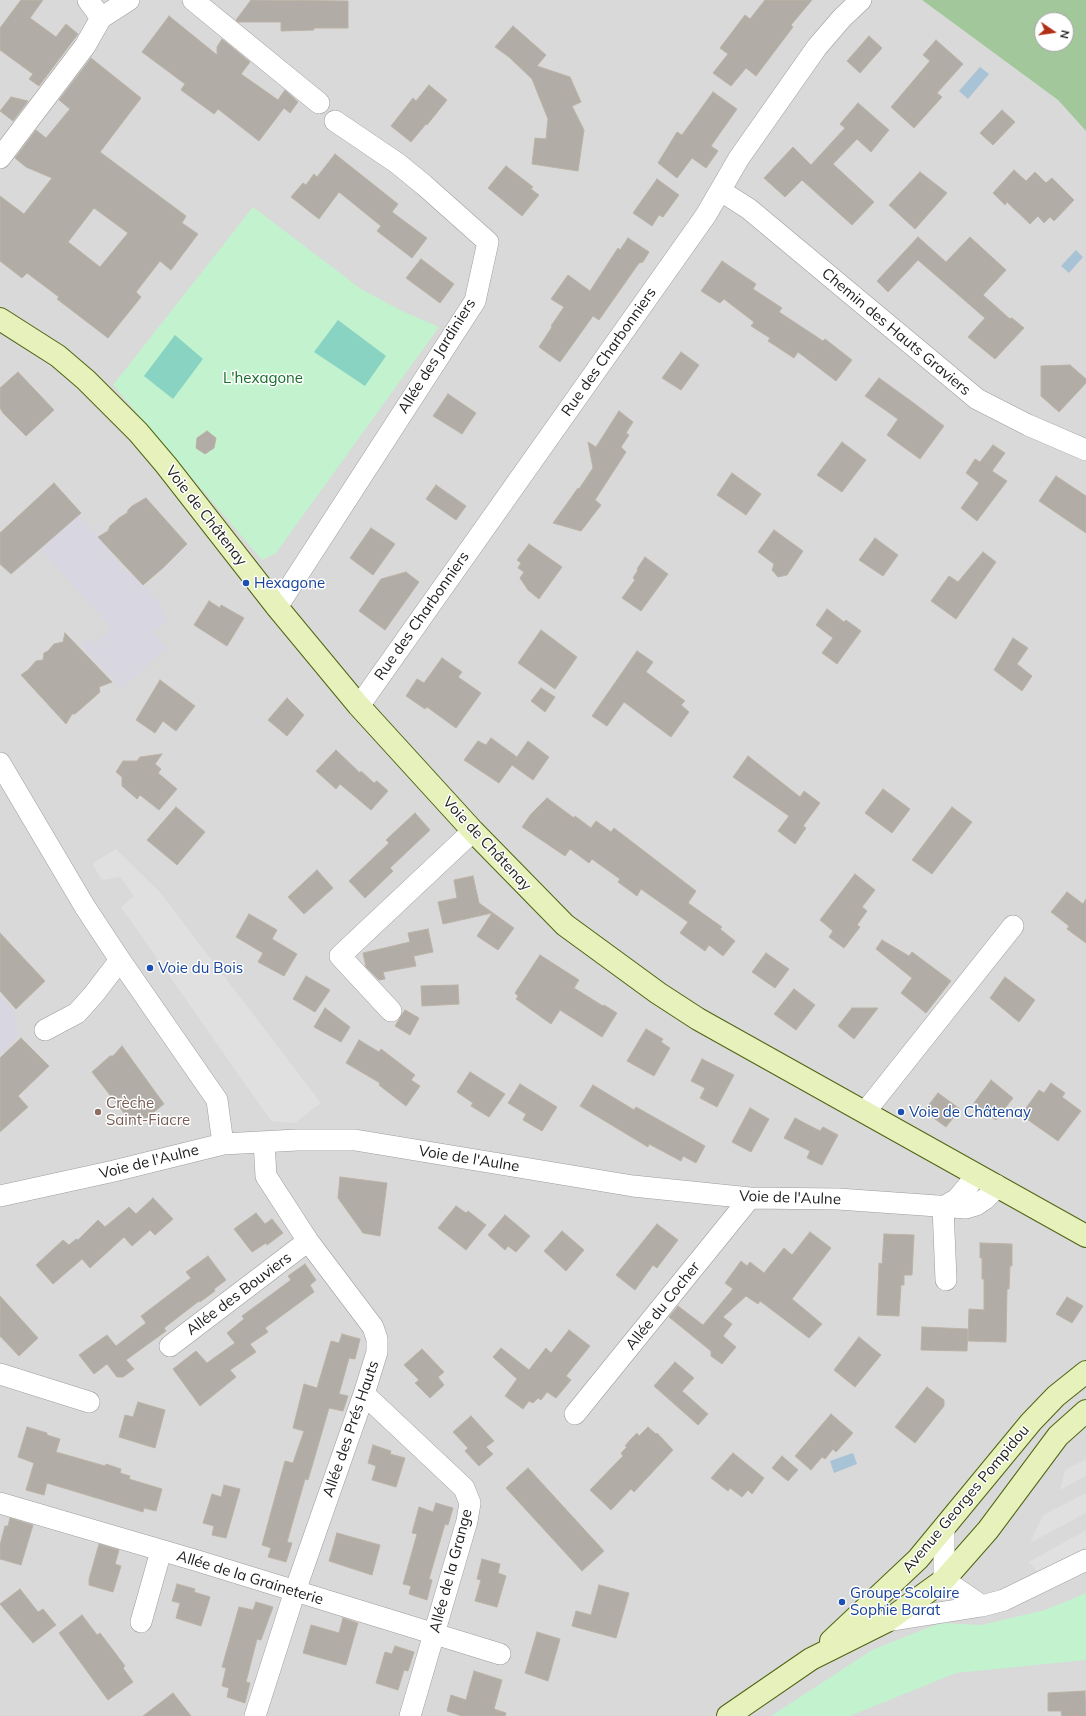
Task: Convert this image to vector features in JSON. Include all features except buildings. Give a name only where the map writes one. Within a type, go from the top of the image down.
[{"type":"street","points":[[88,0],[101,18]]},
{"type":"street","points":[[0,158],[85,46],[101,18],[130,0]]},
{"type":"street","points":[[193,0],[319,103]]},
{"type":"street","name":"Rue des Charbonniers","points":[[359,706],[706,215],[739,158],[817,47],[842,18],[861,0]]},
{"type":"street","name":"Allée des Jardiniers","points":[[277,607],[475,301],[488,242],[418,180],[335,121]]},
{"type":"street","name":"Chemin des Hauts Graviers","points":[[721,190],[749,208],[977,399],[1028,426],[1086,450]]},
{"type":"street","name":"Voie de Châtenay","points":[[0,319],[58,356],[86,380],[138,432],[166,465],[277,607],[359,706],[473,831],[565,925],[632,975],[698,1019],[1086,1236]]},
{"type":"street","points":[[0,763],[84,904],[120,960],[217,1100],[223,1144]]},
{"type":"street","points":[[391,1011],[340,956],[473,831]]},
{"type":"street","points":[[865,1112],[1013,926]]},
{"type":"street","points":[[46,1030],[77,1013],[94,994],[120,960]]},
{"type":"street","name":"Voie de l'Aulne","points":[[0,1196],[114,1171],[223,1144],[355,1140],[633,1186],[750,1198],[838,1199],[966,1208],[976,1205],[991,1193],[986,1180]]},
{"type":"street","name":"Allée des Prés Hauts","points":[[255,1716],[295,1591],[364,1394],[377,1352],[377,1339],[373,1327],[308,1241],[266,1176],[264,1142]]},
{"type":"street","name":"Allée du Cocher","points":[[575,1414],[750,1198]]},
{"type":"street","points":[[943,1206],[946,1280]]},
{"type":"street","name":"Allée des Bouviers","points":[[170,1346],[308,1241]]},
{"type":"street","name":"Avenue Georges Pompidou","points":[[811,1659],[918,1559],[1031,1422],[1056,1396],[1086,1372]]},
{"type":"street","points":[[0,1374],[89,1402]]},
{"type":"street","name":"Allée de la Grange","points":[[364,1394],[464,1488],[470,1503],[467,1521],[435,1635],[410,1716]]},
{"type":"street","name":"Avenue Georges Pompidou","points":[[728,1716],[811,1659],[888,1621],[944,1580],[988,1530],[1058,1436],[1086,1411]]},
{"type":"street","name":"Allée de la Graineterie","points":[[0,1503],[198,1561],[500,1654]]},
{"type":"street","points":[[944,1528],[944,1580],[982,1606]]},
{"type":"street","points":[[141,1622],[161,1551]]},
{"type":"street","points":[[888,1621],[982,1606],[1004,1600],[1086,1560]]},
{"type":"shaded area","points":[[0,0],[922,0],[1058,100],[1086,131],[1086,1716],[0,1716]]},
{"type":"shaded area","points":[[980,67],[989,74],[968,99],[959,91]]},
{"type":"shaded area","points":[[1076,250],[1083,257],[1069,273],[1061,266]]},
{"type":"shaded area","points":[[338,320],[386,356],[365,386],[314,352]]},
{"type":"shaded area","points":[[175,335],[203,359],[173,399],[144,376]]},
{"type":"shaded area","points":[[78,515],[109,548],[108,551],[131,576],[133,575],[160,603],[167,620],[153,633],[167,647],[123,688],[81,645],[88,638],[94,645],[112,628],[40,549],[42,545]]},
{"type":"shaded area","points":[[116,849],[159,891],[321,1103],[295,1123],[271,1121],[121,907],[134,896],[120,877],[102,880],[92,864]]},
{"type":"shaded area","points":[[0,996],[14,1011],[19,1036],[0,1054]]},
{"type":"shaded area","points":[[853,1453],[857,1464],[834,1473],[830,1461]]},
{"type":"shaded area","points":[[1086,1459],[1086,1476],[1060,1490],[1065,1470]]},
{"type":"shaded area","points":[[1086,1493],[1086,1513],[1030,1543],[1043,1515]]},
{"type":"shaded area","points":[[1086,1530],[1086,1547],[1038,1573],[1029,1562]]},
{"type":"green space","points":[[922,0],[1086,0],[1086,131],[1058,100]]},
{"type":"green space","name":"L'hexagone","points":[[253,207],[361,289],[402,311],[439,327],[276,553],[262,560],[113,385]]},
{"type":"green space","points":[[1086,1593],[1086,1660],[956,1673],[850,1716],[771,1716],[872,1650],[927,1628],[942,1623],[981,1625],[1045,1610]]},
{"type":"place","name":"Hexagone","points":[[246,583]]},
{"type":"place","name":"Voie du Bois","points":[[150,968]]},
{"type":"place","name":"Crèche Saint-Fiacre","points":[[98,1112]]},
{"type":"place","name":"Voie de Châtenay","points":[[901,1112]]},
{"type":"place","name":"Groupe Scolaire Sophie Barat","points":[[842,1602]]}]
